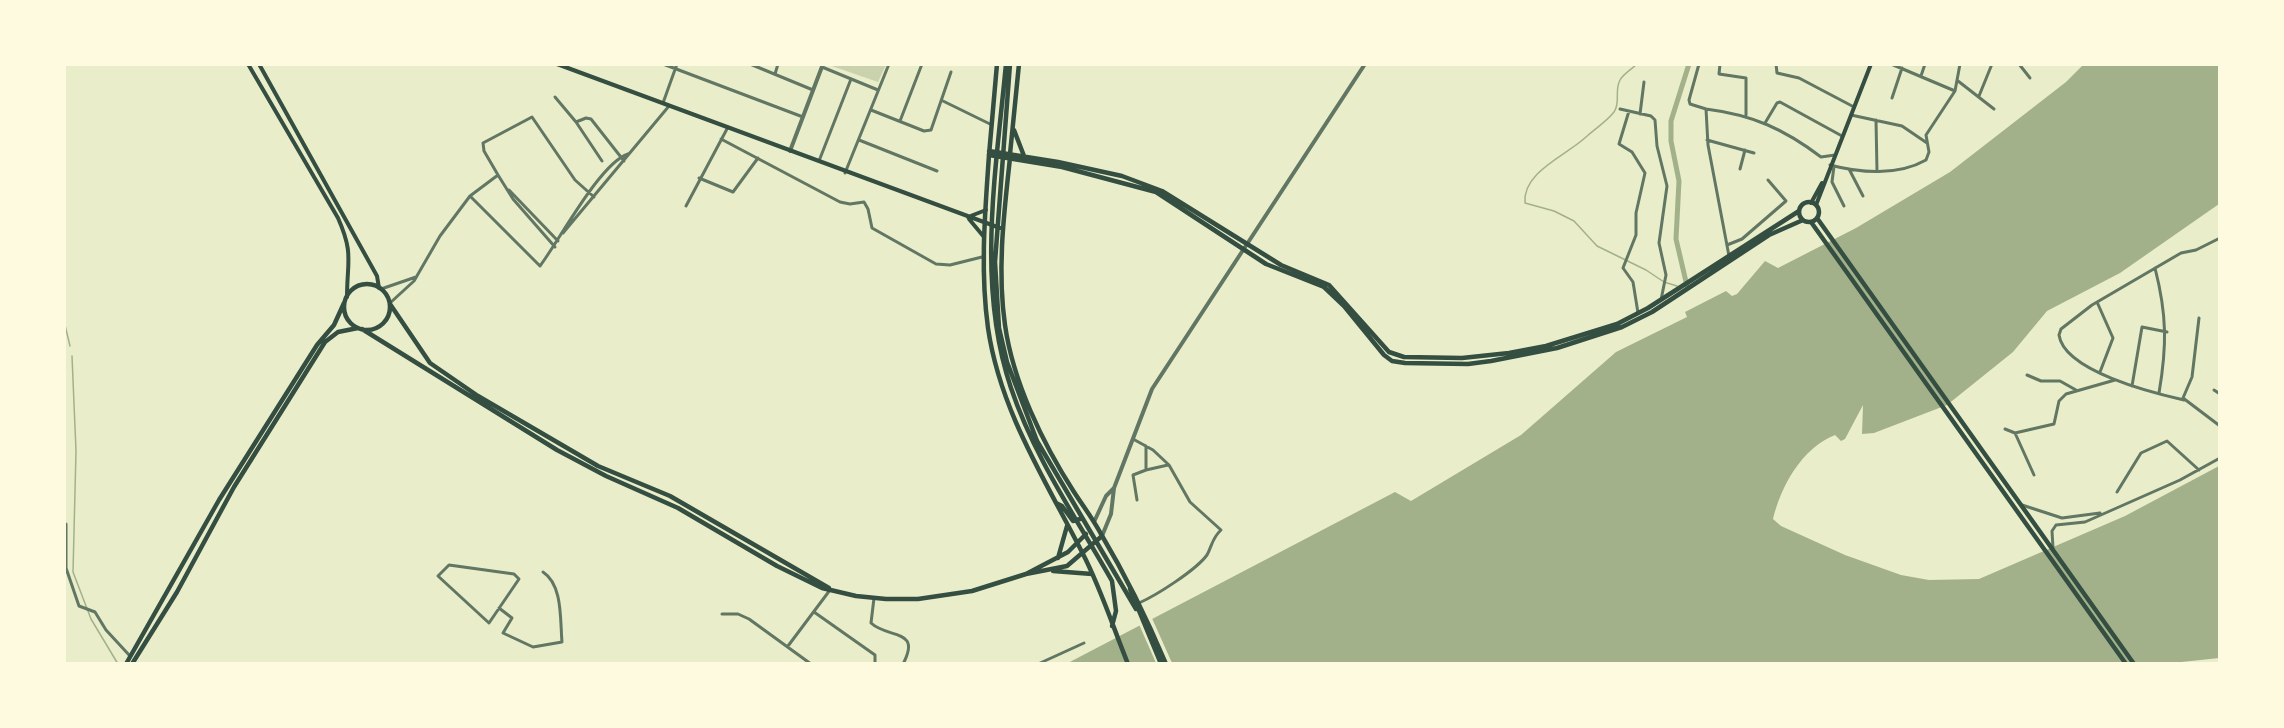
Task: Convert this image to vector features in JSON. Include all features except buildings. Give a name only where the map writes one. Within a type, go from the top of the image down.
[{"type":"main road","points":[[126,663],[219,500],[317,345],[334,325],[346,297],[350,265],[346,238],[338,218],[248,64]]},
{"type":"main road","points":[[259,64],[377,276],[380,289],[433,366],[505,412],[598,466],[670,496],[830,588]]},
{"type":"main road","points":[[557,64],[985,225],[1003,229]]},
{"type":"main road","points":[[997,64],[982,257],[988,330],[999,375],[1030,457],[1083,553],[1128,663]]},
{"type":"main road","points":[[1008,64],[995,262],[999,328],[1015,388],[1030,426],[1124,591],[1143,616],[1166,663]]},
{"type":"main road","points":[[1008,64],[991,262],[995,329],[1003,363],[1023,420],[1112,581],[1116,611],[1113,629]]},
{"type":"main road","points":[[1019,64],[1003,229],[1002,299],[1013,361],[1033,416],[1139,603],[1161,663]]},
{"type":"main road","points":[[1814,204],[1832,166],[1871,64]]},
{"type":"main road","points":[[1013,124],[1024,156]]},
{"type":"main road","points":[[989,153],[1150,190],[1281,265],[1311,275],[1329,285],[1389,352],[1399,357],[1462,358],[1509,353],[1583,335],[1638,314],[1671,296]]},
{"type":"main road","points":[[1010,156],[1024,156],[1144,183],[1186,204],[1274,268],[1324,287],[1353,316],[1384,355],[1392,361],[1405,363],[1468,364],[1533,354],[1622,327],[1769,235],[1803,220],[1810,222],[2022,504],[2134,663]]},
{"type":"main road","points":[[1721,264],[1729,256],[1799,211],[1805,203],[1814,204]]},
{"type":"main road","points":[[1810,222],[1817,218],[1819,213],[1814,204]]},
{"type":"main road","points":[[967,217],[986,210]]},
{"type":"main road","points":[[1799,211],[1803,220]]},
{"type":"main road","points":[[967,217],[984,237]]},
{"type":"main road","points":[[1817,218],[2126,663]]},
{"type":"main road","points":[[346,297],[354,288],[362,285],[380,289]]},
{"type":"main road","points":[[344,303],[347,318],[360,329],[600,474],[678,508],[777,566],[822,588],[874,598],[918,599],[981,589],[1026,574],[1058,558],[1077,543],[1094,522]]},
{"type":"main road","points":[[132,663],[177,592],[234,487],[325,342],[338,332],[371,329],[382,323],[389,314],[390,304]]},
{"type":"main road","points":[[430,372],[433,366]]},
{"type":"main road","points":[[1056,503],[1062,506],[1072,521],[1083,517],[1083,506]]},
{"type":"main road","points":[[1058,558],[1067,524]]},
{"type":"main road","points":[[1026,574],[1066,566],[1102,536]]},
{"type":"main road","points":[[1043,571],[1092,574]]},
{"type":"main road","points":[[1126,578],[1136,609]]},
{"type":"street","points":[[663,64],[676,67],[802,117]]},
{"type":"street","points":[[750,64],[813,90]]},
{"type":"street","points":[[775,74],[778,64]]},
{"type":"street","points":[[845,173],[889,64]]},
{"type":"street","points":[[900,121],[922,64]]},
{"type":"street","points":[[1102,536],[1111,514],[1114,488],[1131,438],[1152,389],[1365,64]]},
{"type":"street","points":[[1699,64],[1689,100],[1690,104],[1706,109],[1746,115],[1804,144],[1821,157],[1835,155]]},
{"type":"street","points":[[1720,64],[1720,74],[1746,78],[1746,115]]},
{"type":"street","points":[[1776,64],[1777,74],[1799,78],[1854,107]]},
{"type":"street","points":[[1921,76],[1925,64]]},
{"type":"street","points":[[1844,207],[1832,182],[1832,166],[1877,171],[1904,169],[1926,160],[1929,155],[1926,135],[1955,91],[1960,64]]},
{"type":"street","points":[[1979,96],[1992,64]]},
{"type":"street","points":[[2019,64],[2030,78]]},
{"type":"street","points":[[1892,65],[1955,91]]},
{"type":"street","points":[[790,152],[822,66],[879,90]]},
{"type":"street","points":[[663,103],[676,67]]},
{"type":"street","points":[[1892,98],[1902,68]]},
{"type":"street","points":[[871,110],[924,130],[931,130],[943,101],[951,72]]},
{"type":"street","points":[[818,162],[851,79]]},
{"type":"street","points":[[1957,80],[1994,110]]},
{"type":"street","points":[[1640,114],[1644,82]]},
{"type":"street","points":[[555,97],[576,122],[602,161]]},
{"type":"street","points":[[943,101],[992,125]]},
{"type":"street","points":[[1764,123],[1780,102],[1842,136]]},
{"type":"street","points":[[563,233],[669,106]]},
{"type":"street","points":[[1620,109],[1655,120],[1657,146],[1666,182],[1659,243],[1666,275],[1661,300]]},
{"type":"street","points":[[1706,109],[1707,140],[1729,256]]},
{"type":"street","points":[[1629,111],[1619,144],[1632,152],[1645,173],[1636,213],[1636,235],[1623,272],[1634,285],[1638,314]]},
{"type":"street","points":[[1851,115],[1902,126],[1927,142]]},
{"type":"street","points":[[555,247],[498,175],[484,151],[483,143],[532,117],[575,180],[594,197]]},
{"type":"street","points":[[576,122],[591,119],[624,161]]},
{"type":"street","points":[[1876,120],[1877,171]]},
{"type":"street","points":[[686,206],[728,127]]},
{"type":"street","points":[[721,139],[840,202],[848,204],[864,202],[868,209],[871,226],[876,231],[933,263],[950,266],[982,257]]},
{"type":"street","points":[[859,140],[937,171]]},
{"type":"street","points":[[1707,140],[1754,153]]},
{"type":"street","points":[[1740,168],[1745,150]]},
{"type":"street","points":[[470,196],[540,266],[559,242],[564,227],[589,194],[620,156],[628,154]]},
{"type":"street","points":[[699,178],[734,192],[758,158]]},
{"type":"street","points":[[1849,169],[1863,196]]},
{"type":"street","points":[[390,304],[416,277],[440,236],[470,196],[498,175]]},
{"type":"street","points":[[1727,244],[1739,242],[1786,201],[1768,180]]},
{"type":"street","points":[[508,189],[559,242]]},
{"type":"street","points":[[2220,238],[2197,250],[2183,252],[2097,302],[2061,330],[2059,335],[2065,351],[2100,372],[2132,386],[2184,400],[2220,426]]},
{"type":"street","points":[[2154,268],[2163,298],[2167,332],[2158,393]]},
{"type":"street","points":[[380,289],[416,277]]},
{"type":"street","points":[[2097,302],[2113,338],[2100,372]]},
{"type":"street","points":[[2184,400],[2183,395],[2192,377],[2199,318]]},
{"type":"street","points":[[2132,386],[2142,327],[2167,332]]},
{"type":"street","points":[[2027,375],[2041,381],[2058,381],[2076,390]]},
{"type":"street","points":[[2005,429],[2015,433],[2056,423],[2059,401],[2076,390],[2116,380]]},
{"type":"street","points":[[2214,390],[2220,394]]},
{"type":"street","points":[[2015,433],[2034,475]]},
{"type":"street","points":[[1131,438],[1146,446],[1169,465],[1190,502],[1221,530],[1212,538],[1203,558],[1167,588],[1139,603]]},
{"type":"street","points":[[2117,492],[2141,453],[2168,441],[2199,470]]},
{"type":"street","points":[[1146,446],[1146,470]]},
{"type":"street","points":[[2054,549],[2052,531],[2055,526],[2085,522],[2199,470],[2220,458]]},
{"type":"street","points":[[1137,500],[1133,475],[1169,465]]},
{"type":"street","points":[[1094,522],[1106,496],[1114,488]]},
{"type":"street","points":[[2022,504],[2062,518],[2105,512]]},
{"type":"street","points":[[66,525],[65,567],[79,606],[84,609],[90,608],[95,612],[106,630],[130,656]]},
{"type":"street","points":[[449,565],[514,574],[519,579],[499,608],[489,623],[438,576],[449,565]]},
{"type":"street","points":[[499,608],[512,618],[503,633],[533,646],[562,642],[557,592],[551,577],[543,572]]},
{"type":"street","points":[[788,646],[830,588]]},
{"type":"street","points":[[874,598],[871,623],[905,639],[910,645],[910,651],[903,663]]},
{"type":"street","points":[[814,612],[875,655],[875,663]]},
{"type":"street","points":[[722,614],[742,615],[811,663]]},
{"type":"street","points":[[1038,663],[1084,643]]},
{"type":"shaded area","points":[[829,65],[886,65],[878,82]]},
{"type":"shaded area","points":[[2083,65],[2219,65],[2219,204],[2120,273],[2047,311],[2013,352],[1947,405],[1874,433],[1862,434],[1863,405],[1845,439],[1841,441],[1835,435],[1823,441],[1803,459],[1787,481],[1773,519],[1781,526],[1845,555],[1901,575],[1929,580],[1979,579],[2125,516],[2219,466],[2219,658],[2163,664],[1066,664],[1395,492],[1411,501],[1521,435],[1616,352],[1687,317],[1685,312],[1726,291],[1732,296],[1737,294],[1765,261],[1778,268],[1856,228],[1950,172],[2066,82]]},
{"type":"pier","points":[[1151,616],[1172,663],[1156,663],[1138,622]]},
{"type":"waterway","points":[[1637,64],[1620,80],[1614,112],[1578,144],[1538,173],[1526,192],[1525,203],[1554,211],[1574,221],[1597,246],[1646,270],[1664,282],[1677,286]]},
{"type":"waterway","points":[[1687,286],[1676,239],[1679,181],[1671,141],[1671,121],[1689,64]]},
{"type":"waterway","points":[[64,321],[70,346]]},
{"type":"waterway","points":[[72,356],[76,451],[73,572],[91,619],[118,664]]}]
